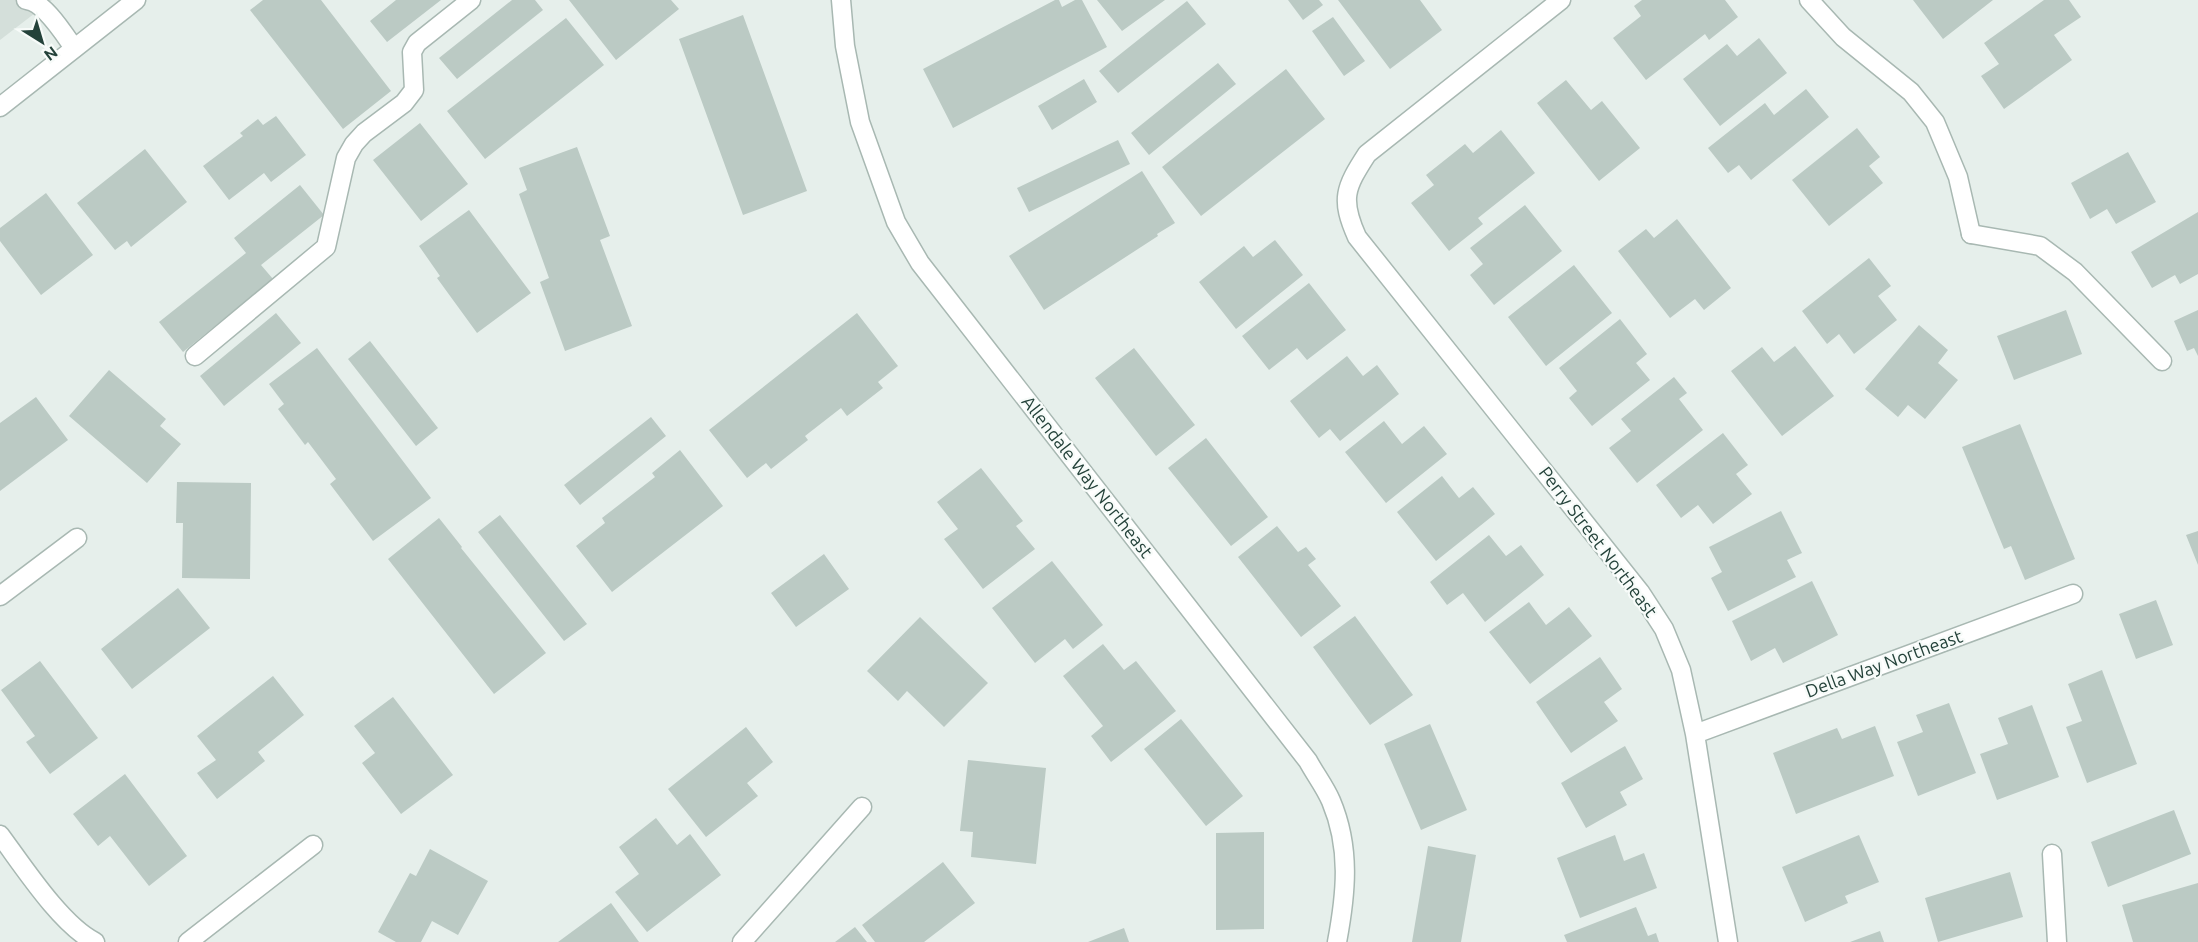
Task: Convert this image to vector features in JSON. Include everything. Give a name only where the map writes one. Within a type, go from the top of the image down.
[{"type":"street","points":[[26,0],[31,0],[49,15],[74,48]]},
{"type":"street","points":[[0,106],[136,0]]},
{"type":"street","points":[[195,356],[326,247],[346,158],[354,144],[364,133],[404,103],[414,90],[412,52],[417,43],[471,0]]},
{"type":"street","name":"Allendale Way Northeast","points":[[841,0],[845,46],[860,122],[896,222],[920,262],[1308,761],[1331,801],[1341,833],[1346,860],[1342,913],[1337,942]]},
{"type":"street","name":"Perry Street Northeast","points":[[1561,0],[1367,154],[1354,175],[1346,198],[1349,219],[1357,237],[1640,592],[1664,629],[1681,670],[1695,734],[1728,942]]},
{"type":"street","points":[[1809,0],[1843,37],[1911,92],[1935,122],[1958,177],[1971,234],[2040,246],[2074,272],[2162,360]]},
{"type":"street","points":[[0,596],[77,538]]},
{"type":"street","name":"Della Way Northeast","points":[[1695,734],[2073,594]]},
{"type":"street","points":[[742,942],[862,807]]},
{"type":"street","points":[[0,835],[47,899],[86,938],[95,942]]},
{"type":"street","points":[[188,942],[313,845]]},
{"type":"street","points":[[2052,854],[2057,942]]},
{"type":"shaded area","points":[[0,0],[52,0],[0,40]]},
{"type":"building","points":[[263,0],[321,0],[391,91],[343,129],[250,10]]},
{"type":"building","points":[[396,0],[441,0],[387,42],[370,21]]},
{"type":"building","points":[[512,0],[535,0],[543,10],[457,79],[439,58]]},
{"type":"building","points":[[569,0],[671,0],[679,9],[616,60]]},
{"type":"building","points":[[1055,0],[1059,0],[1062,7],[1075,0],[1082,0],[1107,47],[953,128],[923,69]]},
{"type":"building","points":[[1097,0],[1165,0],[1122,31]]},
{"type":"building","points":[[1288,0],[1319,0],[1323,5],[1303,20]]},
{"type":"building","points":[[1338,0],[1420,0],[1442,30],[1390,69]]},
{"type":"building","points":[[1642,0],[1725,0],[1738,17],[1709,40],[1705,34],[1646,80],[1613,38],[1641,16],[1634,6]]},
{"type":"building","points":[[1913,0],[1993,0],[1943,39]]},
{"type":"building","points":[[2044,0],[2069,0],[2081,17],[2054,35],[2072,60],[2004,109],[1981,76],[1999,64],[1984,43]]},
{"type":"building","points":[[1187,1],[1206,24],[1118,93],[1099,71]]},
{"type":"building","points":[[743,15],[807,191],[743,215],[679,39]]},
{"type":"building","points":[[1333,17],[1365,61],[1344,76],[1312,31]]},
{"type":"building","points":[[566,18],[604,65],[485,159],[447,111]]},
{"type":"building","points":[[1759,38],[1787,73],[1720,126],[1683,79],[1727,44],[1737,56]]},
{"type":"building","points":[[1218,63],[1236,84],[1149,155],[1131,133]]},
{"type":"building","points":[[1286,69],[1325,119],[1201,216],[1162,167]]},
{"type":"building","points":[[1084,79],[1097,102],[1052,130],[1038,106]]},
{"type":"building","points":[[1566,80],[1591,110],[1602,101],[1640,148],[1599,181],[1537,103]]},
{"type":"building","points":[[1806,89],[1829,117],[1751,180],[1739,165],[1728,173],[1708,148],[1765,103],[1774,115]]},
{"type":"building","points":[[276,116],[306,155],[271,182],[264,173],[229,200],[203,166],[243,136],[240,133],[258,119],[263,125]]},
{"type":"building","points":[[420,123],[468,184],[421,221],[373,160]]},
{"type":"building","points":[[1857,128],[1880,157],[1869,166],[1883,183],[1829,226],[1792,180]]},
{"type":"building","points":[[1501,130],[1535,173],[1478,218],[1483,224],[1449,251],[1411,203],[1434,185],[1426,175],[1465,144],[1473,153]]},
{"type":"building","points":[[1118,140],[1130,164],[1029,212],[1017,188]]},
{"type":"building","points":[[577,147],[610,236],[600,240],[632,326],[565,351],[540,282],[549,278],[519,194],[527,190],[519,168]]},
{"type":"building","points":[[145,149],[187,202],[131,247],[127,241],[115,250],[77,203]]},
{"type":"building","points":[[2128,152],[2156,202],[2116,224],[2107,209],[2090,219],[2071,183]]},
{"type":"building","points":[[1142,171],[1175,223],[1044,310],[1009,256]]},
{"type":"building","points":[[300,185],[324,215],[261,265],[273,279],[183,352],[159,322],[246,253],[234,238]]},
{"type":"building","points":[[46,193],[93,255],[41,295],[0,241],[0,228]]},
{"type":"building","points":[[1525,205],[1562,251],[1494,305],[1470,275],[1483,264],[1470,248]]},
{"type":"building","points":[[469,210],[531,293],[477,333],[437,278],[440,276],[419,246]]},
{"type":"building","points":[[2198,212],[2198,274],[2180,284],[2175,275],[2152,288],[2131,252]]},
{"type":"building","points":[[1677,219],[1731,288],[1704,310],[1695,299],[1670,318],[1618,251],[1646,229],[1654,238]]},
{"type":"building","points":[[1275,240],[1303,275],[1236,329],[1199,282],[1244,246],[1253,257]]},
{"type":"building","points":[[1869,258],[1891,286],[1878,296],[1897,320],[1854,354],[1839,334],[1827,344],[1802,311]]},
{"type":"building","points":[[1574,265],[1612,313],[1546,366],[1508,317]]},
{"type":"building","points":[[1309,283],[1346,330],[1307,360],[1297,348],[1269,370],[1242,336]]},
{"type":"building","points":[[2066,310],[2082,354],[2014,380],[1997,336]]},
{"type":"building","points":[[2198,310],[2198,356],[2194,348],[2187,351],[2174,321]]},
{"type":"building","points":[[276,313],[301,343],[224,406],[200,376]]},
{"type":"building","points":[[857,313],[898,366],[878,382],[883,388],[847,416],[841,408],[805,436],[808,440],[771,469],[766,463],[747,478],[709,430]]},
{"type":"building","points":[[1620,319],[1647,354],[1636,363],[1650,380],[1592,426],[1569,398],[1577,391],[1559,368]]},
{"type":"building","points":[[1919,325],[1948,350],[1938,363],[1958,380],[1925,419],[1908,405],[1898,417],[1865,389]]},
{"type":"building","points":[[370,341],[438,428],[416,446],[348,359]]},
{"type":"building","points":[[1795,346],[1834,396],[1782,436],[1731,371],[1762,347],[1774,362]]},
{"type":"building","points":[[317,348],[431,498],[373,541],[330,484],[336,479],[308,442],[305,445],[278,409],[284,404],[269,384]]},
{"type":"building","points":[[1134,348],[1195,425],[1156,456],[1095,378]]},
{"type":"building","points":[[1347,356],[1363,376],[1377,365],[1399,394],[1340,441],[1330,429],[1319,438],[1290,401]]},
{"type":"building","points":[[109,370],[166,419],[160,426],[181,444],[147,483],[69,416]]},
{"type":"building","points":[[1674,377],[1687,393],[1679,399],[1703,430],[1637,483],[1609,448],[1631,431],[1621,419]]},
{"type":"building","points":[[36,397],[68,440],[0,491],[0,423]]},
{"type":"building","points":[[651,417],[666,436],[580,505],[564,485]]},
{"type":"building","points":[[1384,421],[1402,444],[1424,426],[1447,454],[1386,503],[1345,452]]},
{"type":"building","points":[[2020,424],[2075,559],[2025,580],[2011,546],[2004,549],[1962,447]]},
{"type":"building","points":[[1723,433],[1748,465],[1736,474],[1752,494],[1713,524],[1698,505],[1681,518],[1656,485]]},
{"type":"building","points":[[1206,438],[1268,517],[1231,546],[1168,468]]},
{"type":"building","points":[[680,450],[723,506],[612,592],[576,546],[605,523],[602,518],[655,477],[652,473]]},
{"type":"building","points":[[981,468],[1023,521],[1016,526],[1035,549],[983,589],[944,539],[958,529],[937,502]]},
{"type":"building","points":[[1442,476],[1459,498],[1473,487],[1495,514],[1436,561],[1397,512]]},
{"type":"building","points":[[177,482],[251,483],[250,579],[182,578],[183,523],[176,523]]},
{"type":"building","points":[[1781,511],[1802,553],[1787,560],[1796,577],[1728,611],[1711,578],[1722,572],[1709,547]]},
{"type":"building","points":[[500,515],[587,624],[564,641],[478,532]]},
{"type":"building","points":[[439,518],[546,653],[494,694],[388,559]]},
{"type":"building","points":[[1277,526],[1298,552],[1306,547],[1316,559],[1308,565],[1341,606],[1301,637],[1238,557]]},
{"type":"building","points":[[2198,531],[2198,565],[2186,535]]},
{"type":"building","points":[[1489,535],[1506,556],[1521,545],[1544,575],[1485,622],[1463,593],[1447,605],[1430,582]]},
{"type":"building","points":[[824,554],[849,589],[796,627],[771,593]]},
{"type":"building","points":[[1052,561],[1103,625],[1073,649],[1065,639],[1035,663],[992,608]]},
{"type":"building","points":[[1812,581],[1838,635],[1783,663],[1775,648],[1751,661],[1732,621]]},
{"type":"building","points":[[178,588],[210,628],[132,689],[101,649]]},
{"type":"building","points":[[2156,600],[2173,645],[2136,659],[2119,614]]},
{"type":"building","points":[[1529,602],[1546,625],[1569,607],[1592,636],[1530,684],[1489,632]]},
{"type":"building","points":[[1355,616],[1413,695],[1370,725],[1313,647]]},
{"type":"building","points":[[920,617],[988,683],[944,727],[907,691],[898,701],[867,671]]},
{"type":"building","points":[[1103,644],[1124,670],[1136,661],[1176,711],[1111,762],[1091,736],[1103,726],[1063,676]]},
{"type":"building","points":[[1600,657],[1622,689],[1604,702],[1618,721],[1571,753],[1536,702]]},
{"type":"building","points":[[40,661],[98,738],[50,774],[26,742],[35,736],[1,690]]},
{"type":"building","points":[[2102,670],[2137,764],[2087,783],[2066,727],[2082,721],[2068,684]]},
{"type":"building","points":[[273,676],[304,715],[258,752],[265,761],[217,799],[197,773],[216,760],[197,736]]},
{"type":"building","points":[[393,697],[453,775],[401,814],[362,763],[375,753],[354,726]]},
{"type":"building","points":[[1949,703],[1976,773],[1918,796],[1897,742],[1923,732],[1916,715]]},
{"type":"building","points":[[2032,705],[2059,777],[1997,800],[1980,754],[2008,744],[1998,718]]},
{"type":"building","points":[[1181,719],[1243,796],[1206,826],[1144,749]]},
{"type":"building","points":[[1430,724],[1467,810],[1421,830],[1384,744]]},
{"type":"building","points":[[1875,726],[1894,776],[1796,814],[1773,753],[1837,728],[1842,739]]},
{"type":"building","points":[[746,727],[773,762],[747,783],[758,796],[706,837],[668,789]]},
{"type":"building","points":[[1625,746],[1643,779],[1620,792],[1627,805],[1586,828],[1561,783]]},
{"type":"building","points":[[968,760],[1046,768],[1036,864],[971,857],[973,832],[960,831]]},
{"type":"building","points":[[125,774],[187,856],[149,886],[110,836],[98,846],[73,814]]},
{"type":"building","points":[[2174,810],[2191,854],[2108,887],[2091,842]]},
{"type":"building","points":[[656,818],[677,845],[690,834],[721,875],[647,932],[615,892],[639,874],[619,847]]},
{"type":"building","points":[[1264,832],[1264,929],[1216,930],[1216,833]]},
{"type":"building","points":[[1615,835],[1624,861],[1644,853],[1657,888],[1580,918],[1557,858]]},
{"type":"building","points":[[1859,835],[1879,882],[1845,896],[1848,903],[1805,922],[1782,867]]},
{"type":"building","points":[[1428,846],[1476,855],[1461,942],[1412,942]]},
{"type":"building","points":[[430,849],[488,881],[458,935],[432,921],[421,942],[396,942],[378,932],[410,873],[416,876]]},
{"type":"building","points":[[943,862],[975,903],[924,942],[875,942],[862,925]]},
{"type":"building","points":[[2010,872],[2023,917],[1938,942],[1925,898]]},
{"type":"building","points":[[2198,883],[2198,942],[2133,942],[2122,905]]},
{"type":"building","points":[[611,903],[639,942],[558,942]]},
{"type":"building","points":[[1636,907],[1648,936],[1656,933],[1659,942],[1567,942],[1564,935]]},
{"type":"building","points":[[855,927],[867,942],[835,942]]},
{"type":"building","points":[[1124,928],[1129,942],[1088,942]]},
{"type":"building","points":[[1880,931],[1884,942],[1850,942]]}]
